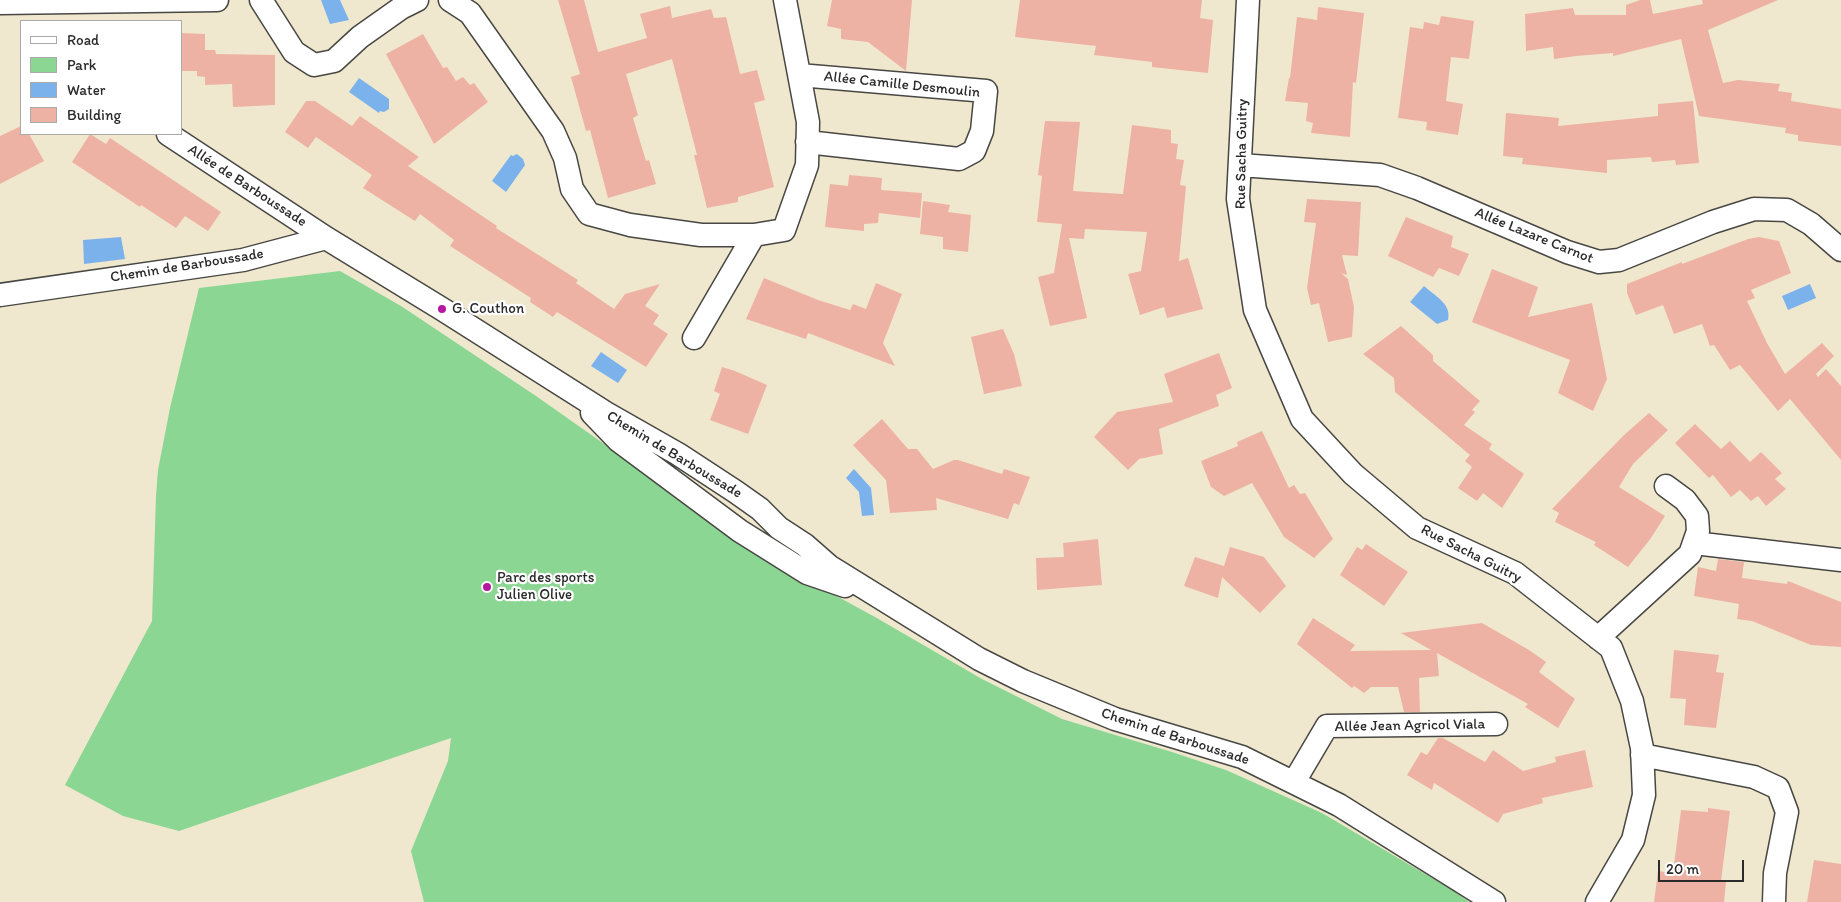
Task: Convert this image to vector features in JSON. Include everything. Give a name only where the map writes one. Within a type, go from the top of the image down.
[{"type":"street","points":[[0,3],[51,8],[217,0]]},
{"type":"street","points":[[261,0],[294,52],[314,65],[334,61],[360,37],[401,8],[417,0]]},
{"type":"street","points":[[450,0],[470,13],[554,131],[565,158],[572,189],[589,214],[630,225],[701,236],[754,235]]},
{"type":"street","name":"Allée Camille Desmoulin","points":[[754,235],[784,230],[807,165],[808,122],[785,0]]},
{"type":"street","name":"Rue Sacha Guitry","points":[[1248,0],[1238,199],[1255,310],[1302,419],[1353,474],[1417,528],[1515,573],[1611,648],[1632,700],[1642,754],[1644,795],[1633,840],[1597,902]]},
{"type":"street","name":"Allée Camille Desmoulin","points":[[799,75],[986,91],[982,131],[974,151],[959,159],[807,142]]},
{"type":"street","name":"Allée de Barboussade","points":[[170,135],[326,238]]},
{"type":"street","name":"Allée Lazare Carnot","points":[[1240,164],[1380,175],[1417,188],[1567,252],[1599,262],[1619,260],[1713,222],[1754,209],[1787,210],[1811,224],[1841,250]]},
{"type":"street","points":[[694,338],[754,235]]},
{"type":"street","name":"Chemin de Barboussade","points":[[0,295],[243,260],[326,238],[606,413],[678,454],[760,509],[775,524],[805,545],[829,566],[979,659],[1023,681],[1115,719],[1242,757],[1339,805],[1494,902]]},
{"type":"street","name":"Chemin de Barboussade","points":[[569,390],[619,441],[751,538],[807,573],[877,596]]},
{"type":"street","points":[[1598,638],[1690,554],[1698,531],[1696,516],[1685,500],[1666,486]]},
{"type":"street","points":[[751,538],[765,541],[773,535],[775,524]]},
{"type":"street","points":[[1694,543],[1841,560]]},
{"type":"street","name":"Allée Jean Agricol Viala","points":[[1294,782],[1327,726],[1496,724]]},
{"type":"street","points":[[1642,754],[1754,776],[1778,788],[1787,812],[1775,873],[1774,902]]},
{"type":"green space","name":"Parc des sports Julien Olive","points":[[340,271],[401,306],[536,396],[765,557],[875,617],[982,679],[1062,719],[1226,770],[1322,813],[1454,891],[1469,902],[424,902],[411,851],[448,761],[451,738],[179,831],[123,816],[65,785],[152,621],[158,470],[170,408],[199,288]]},
{"type":"water","points":[[321,0],[340,0],[349,20],[330,24]]},
{"type":"water","points":[[359,78],[389,99],[389,109],[379,113],[349,92]]},
{"type":"water","points":[[517,154],[523,159],[525,165],[506,192],[492,181],[511,155]]},
{"type":"water","points":[[121,237],[125,259],[84,264],[83,240]]},
{"type":"water","points":[[1810,284],[1816,298],[1788,310],[1782,296]]},
{"type":"water","points":[[1424,286],[1445,305],[1449,314],[1448,320],[1437,324],[1410,302]]},
{"type":"water","points":[[601,352],[627,370],[618,383],[591,366]]},
{"type":"water","points":[[854,469],[871,488],[874,515],[862,516],[859,492],[846,478]]},
{"type":"building","points":[[558,0],[584,0],[598,52],[647,38],[640,14],[670,6],[672,18],[711,9],[714,18],[726,17],[740,74],[757,70],[765,100],[754,103],[774,187],[738,197],[738,202],[707,208],[694,155],[697,155],[672,59],[626,74],[638,115],[633,118],[646,161],[649,160],[656,184],[608,198],[590,130],[586,131],[571,77],[580,74]]},
{"type":"building","points":[[832,0],[912,0],[906,71],[868,42],[841,39],[841,29],[827,26]]},
{"type":"building","points":[[1020,0],[1202,0],[1200,18],[1213,20],[1208,73],[1152,67],[1152,62],[1094,55],[1096,46],[1015,37]]},
{"type":"building","points":[[1640,0],[1650,0],[1653,14],[1703,4],[1702,0],[1778,0],[1708,30],[1723,83],[1738,80],[1780,84],[1778,91],[1792,93],[1791,101],[1841,109],[1841,146],[1798,141],[1798,135],[1785,133],[1786,128],[1699,116],[1681,39],[1613,56],[1613,53],[1554,59],[1553,47],[1526,51],[1525,14],[1573,8],[1575,15],[1626,15],[1626,5]]},
{"type":"building","points":[[1318,7],[1364,13],[1356,83],[1353,82],[1350,137],[1311,133],[1313,123],[1306,121],[1308,103],[1285,101],[1290,78],[1297,17],[1317,20]]},
{"type":"building","points":[[1441,16],[1474,21],[1469,59],[1451,57],[1446,101],[1463,104],[1458,135],[1426,130],[1427,122],[1398,118],[1410,27],[1423,29],[1424,22],[1439,25]]},
{"type":"building","points":[[182,33],[205,34],[205,50],[215,50],[216,54],[275,55],[275,105],[233,107],[232,84],[205,85],[205,77],[197,76],[197,71],[182,71]]},
{"type":"building","points":[[423,34],[443,68],[447,67],[456,81],[463,77],[470,85],[474,83],[488,102],[434,144],[386,54]]},
{"type":"building","points":[[306,101],[315,101],[352,126],[360,116],[419,157],[408,166],[497,226],[496,228],[578,280],[576,283],[614,309],[625,294],[660,284],[645,306],[659,315],[653,324],[668,334],[646,367],[557,312],[553,317],[530,302],[531,298],[450,246],[454,240],[420,214],[415,221],[363,188],[372,175],[316,137],[308,148],[285,132]]},
{"type":"building","points":[[1693,101],[1699,163],[1676,165],[1675,160],[1652,162],[1651,157],[1607,160],[1607,173],[1522,164],[1523,158],[1503,156],[1506,113],[1559,118],[1558,126],[1658,116],[1658,104]]},
{"type":"building","points":[[1045,121],[1080,122],[1073,191],[1123,194],[1132,125],[1171,130],[1171,143],[1178,144],[1176,159],[1184,160],[1180,185],[1186,186],[1179,261],[1188,258],[1203,309],[1167,318],[1164,307],[1140,315],[1128,274],[1141,271],[1147,232],[1085,229],[1084,239],[1069,238],[1087,318],[1050,326],[1038,277],[1054,273],[1062,224],[1037,222],[1042,176],[1038,175]]},
{"type":"building","points":[[20,126],[20,135],[30,135],[44,161],[0,184],[0,136]]},
{"type":"building","points":[[89,135],[106,144],[110,138],[221,212],[208,231],[185,216],[176,228],[141,205],[140,207],[72,162]]},
{"type":"building","points":[[849,175],[882,178],[881,190],[922,193],[920,218],[879,213],[878,223],[864,224],[864,231],[825,227],[830,184],[848,186]]},
{"type":"building","points":[[1307,199],[1361,202],[1358,256],[1342,255],[1347,275],[1341,273],[1348,279],[1354,307],[1352,337],[1328,342],[1319,303],[1311,305],[1307,288],[1316,223],[1304,222]]},
{"type":"building","points":[[923,201],[950,205],[948,212],[971,215],[968,252],[943,249],[943,237],[920,234]]},
{"type":"building","points":[[1406,217],[1453,236],[1451,247],[1469,254],[1459,276],[1439,268],[1433,277],[1388,256]]},
{"type":"building","points":[[1759,237],[1779,241],[1791,273],[1751,290],[1755,298],[1747,301],[1767,343],[1785,374],[1822,343],[1834,356],[1816,374],[1818,377],[1826,369],[1841,386],[1841,460],[1790,399],[1778,411],[1740,365],[1730,370],[1714,345],[1710,346],[1702,324],[1674,334],[1663,305],[1636,315],[1627,293],[1627,284],[1682,262],[1682,264],[1748,239]]},
{"type":"building","points":[[1492,269],[1538,287],[1528,317],[1592,303],[1607,379],[1593,411],[1558,393],[1570,360],[1472,322]]},
{"type":"building","points":[[764,278],[818,300],[850,310],[853,304],[866,309],[876,283],[902,294],[883,343],[895,366],[808,333],[806,339],[746,319]]},
{"type":"building","points":[[1401,326],[1433,355],[1433,361],[1480,401],[1472,410],[1475,412],[1464,425],[1492,444],[1489,449],[1524,474],[1502,508],[1483,493],[1477,501],[1458,488],[1472,467],[1465,461],[1470,455],[1395,392],[1394,378],[1363,354]]},
{"type":"building","points":[[1003,329],[1014,354],[1022,386],[984,394],[971,337]]},
{"type":"building","points":[[1219,353],[1232,388],[1216,395],[1219,406],[1159,429],[1163,454],[1139,459],[1128,470],[1094,437],[1117,412],[1173,402],[1164,374]]},
{"type":"building","points":[[722,367],[767,385],[748,434],[710,420],[720,394],[714,391]]},
{"type":"building","points":[[1649,413],[1668,430],[1633,464],[1619,487],[1665,516],[1651,538],[1628,567],[1594,545],[1596,542],[1555,522],[1559,513],[1552,509],[1623,436]]},
{"type":"building","points":[[882,419],[908,449],[917,449],[933,469],[958,460],[1002,474],[1004,469],[1030,477],[1019,505],[1014,503],[1008,519],[936,498],[937,510],[890,513],[886,480],[853,445]]},
{"type":"building","points":[[1695,424],[1721,449],[1730,441],[1750,462],[1761,452],[1782,473],[1775,479],[1786,489],[1766,506],[1758,496],[1751,501],[1740,490],[1731,497],[1713,475],[1709,478],[1675,443]]},
{"type":"building","points":[[1262,431],[1289,488],[1294,485],[1300,494],[1305,493],[1333,539],[1314,558],[1284,537],[1252,483],[1224,496],[1211,487],[1201,461],[1238,446],[1237,442]]},
{"type":"building","points":[[1098,539],[1102,585],[1037,590],[1036,558],[1064,557],[1063,543]]},
{"type":"building","points":[[1366,544],[1408,572],[1384,606],[1340,575],[1357,547],[1362,550]]},
{"type":"building","points":[[1230,547],[1264,557],[1286,586],[1260,613],[1222,577],[1218,598],[1184,586],[1195,557],[1224,566]]},
{"type":"building","points":[[1718,559],[1744,562],[1742,578],[1787,584],[1788,581],[1841,602],[1841,647],[1811,645],[1752,621],[1737,619],[1739,604],[1694,596],[1698,567],[1716,571]]},
{"type":"building","points":[[1313,618],[1355,645],[1350,651],[1431,650],[1401,633],[1482,623],[1546,662],[1539,672],[1575,699],[1558,728],[1525,707],[1528,704],[1437,653],[1439,676],[1419,678],[1420,712],[1404,712],[1398,687],[1371,687],[1364,693],[1354,686],[1352,688],[1297,644]]},
{"type":"building","points":[[1674,650],[1719,655],[1716,672],[1724,673],[1716,728],[1684,725],[1686,699],[1670,698]]},
{"type":"building","points":[[1438,738],[1443,738],[1485,762],[1493,750],[1523,771],[1556,762],[1555,757],[1585,750],[1593,787],[1542,798],[1543,803],[1503,814],[1498,823],[1434,783],[1432,790],[1407,775],[1421,752],[1427,755]]},
{"type":"building","points":[[1708,808],[1730,811],[1721,881],[1726,882],[1724,902],[1654,902],[1658,871],[1673,873],[1681,810],[1708,812]]},
{"type":"building","points":[[1814,860],[1841,864],[1841,902],[1807,902]]},
{"type":"place","name":"G. Couthon","points":[[442,309]]},
{"type":"place","name":"Parc des sports Julien Olive","points":[[487,587]]}]
